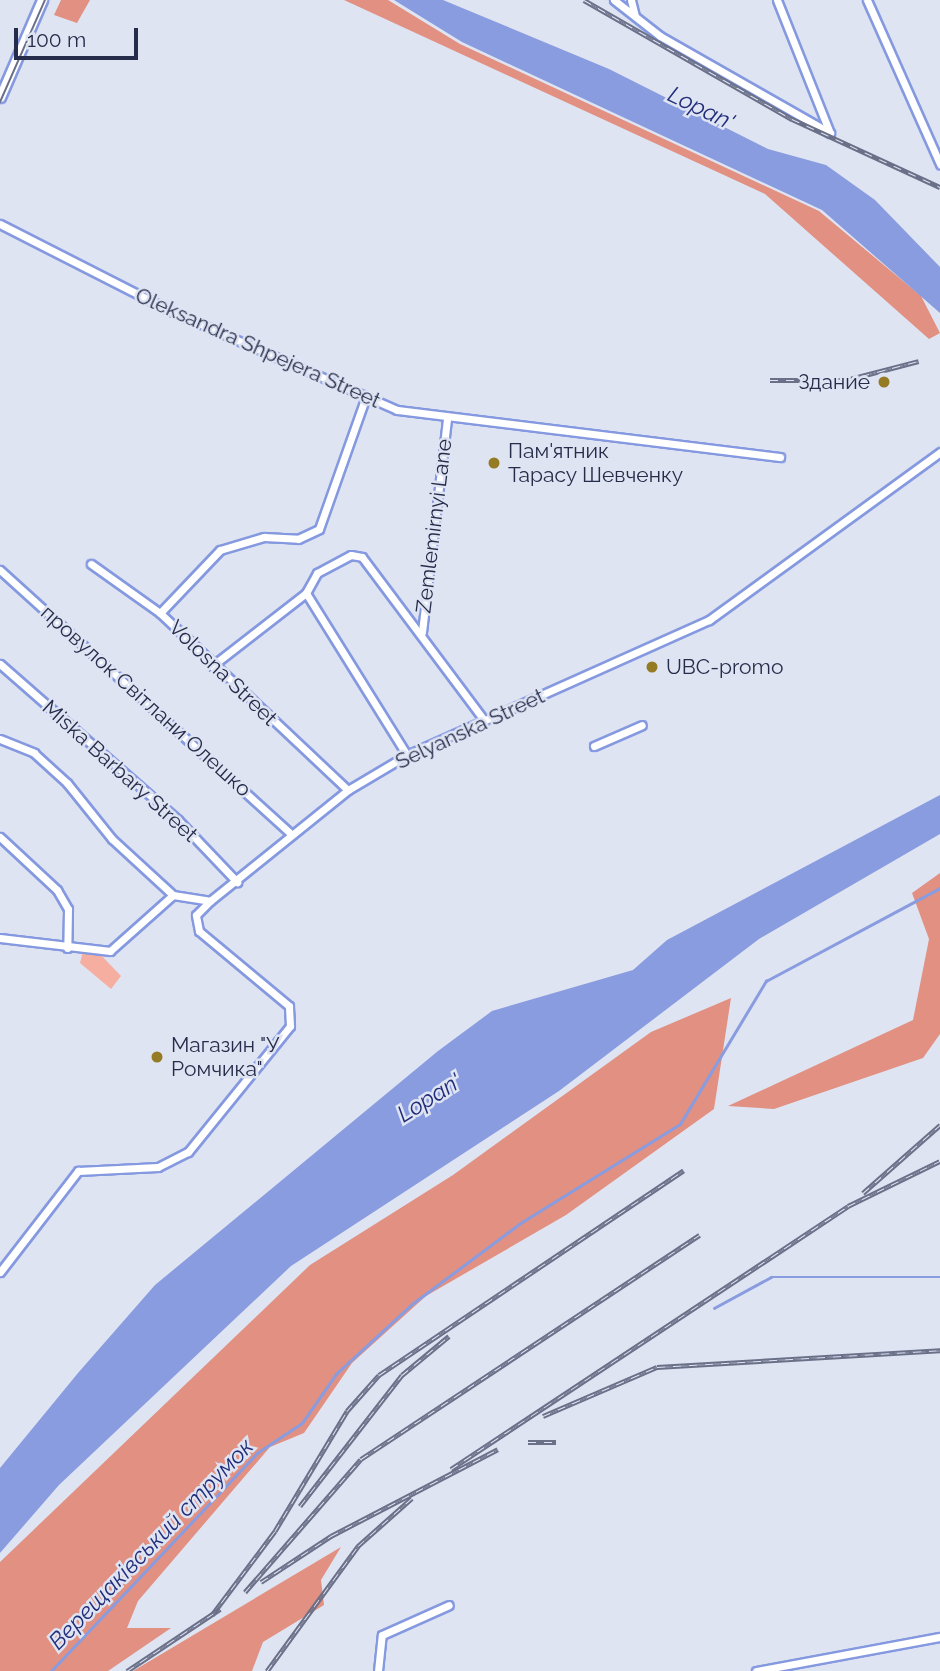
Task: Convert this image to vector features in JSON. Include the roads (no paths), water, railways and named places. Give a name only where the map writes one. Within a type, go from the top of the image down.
[{"type":"street","points":[[0,97],[42,0]]},
{"type":"street","points":[[614,0],[635,16],[830,133],[777,0]]},
{"type":"street","points":[[631,0],[635,16]]},
{"type":"street","points":[[867,0],[940,164]]},
{"type":"street","name":"Oleksandra Shpejera Street","points":[[0,224],[365,399],[447,419],[780,457]]},
{"type":"street","points":[[160,613],[220,550],[264,537],[299,539],[319,528],[365,399]]},
{"type":"street","name":"Zemlemirnyi Lane","points":[[422,632],[447,419]]},
{"type":"street","name":"Selyanska Street","points":[[210,901],[237,882],[348,790],[407,755],[483,719],[709,620],[940,452]]},
{"type":"street","points":[[212,666],[306,593],[317,573],[351,555],[362,557],[422,632],[483,719]]},
{"type":"street","name":"Volosna Street","points":[[91,564],[160,613],[212,666],[348,790]]},
{"type":"street","name":"провулок Світлани Олешко","points":[[0,570],[292,834]]},
{"type":"street","points":[[306,593],[407,755]]},
{"type":"street","name":"Miska Barbary Street","points":[[0,664],[178,820],[237,882]]},
{"type":"street","points":[[594,746],[642,725]]},
{"type":"street","points":[[0,739],[34,753],[58,775],[112,839],[173,895],[210,901]]},
{"type":"street","points":[[0,837],[57,890],[68,909],[67,948]]},
{"type":"street","points":[[0,939],[110,951],[173,895]]},
{"type":"street","points":[[0,1272],[78,1171],[158,1167],[188,1152],[290,1026],[289,1006],[199,931],[196,915],[210,901]]},
{"type":"street","points":[[378,1671],[382,1635],[449,1605]]},
{"type":"street","points":[[757,1671],[940,1637]]},
{"type":"water","points":[[394,0],[443,0],[609,69],[768,149],[826,165],[875,200],[940,267],[940,313],[822,210],[462,42]]},
{"type":"water","name":"Lopan'","points":[[940,795],[940,834],[759,939],[559,1091],[291,1266],[59,1485],[0,1553],[0,1468],[78,1373],[155,1285],[438,1051],[492,1011],[633,970],[667,940]]},
{"type":"waterway","name":"Верещаківський струмок","points":[[51,1671],[257,1453],[302,1423],[336,1374],[412,1304],[522,1222],[680,1124],[766,981],[940,888]]},
{"type":"waterway","points":[[714,1308],[771,1277],[940,1277]]},
{"type":"tram line","points":[[0,102],[45,0]]},
{"type":"railway","points":[[584,0],[792,119],[940,187]]},
{"type":"railway","points":[[770,380],[846,380],[919,361]]},
{"type":"railway","points":[[863,1193],[940,1125]]},
{"type":"railway","points":[[451,1469],[848,1206],[940,1161]]},
{"type":"railway","points":[[212,1615],[275,1531],[347,1411],[379,1375],[684,1170]]},
{"type":"railway","points":[[245,1592],[361,1459],[700,1235]]},
{"type":"railway","points":[[300,1506],[402,1375],[449,1336]]},
{"type":"railway","points":[[543,1416],[657,1367],[940,1350]]},
{"type":"railway","points":[[528,1442],[556,1442]]},
{"type":"railway","points":[[261,1582],[331,1536],[498,1449]]},
{"type":"railway","points":[[267,1671],[358,1546],[412,1498]]},
{"type":"railway","points":[[127,1671],[220,1609]]},
{"type":"place","name":"Здание","points":[[884,382]]},
{"type":"place","name":"Пам'ятник Тарасу Шевченку","points":[[494,463]]},
{"type":"place","name":"UBC-promo","points":[[652,667]]},
{"type":"place","name":"Магазин \"У Ромчика\"","points":[[157,1057]]}]
